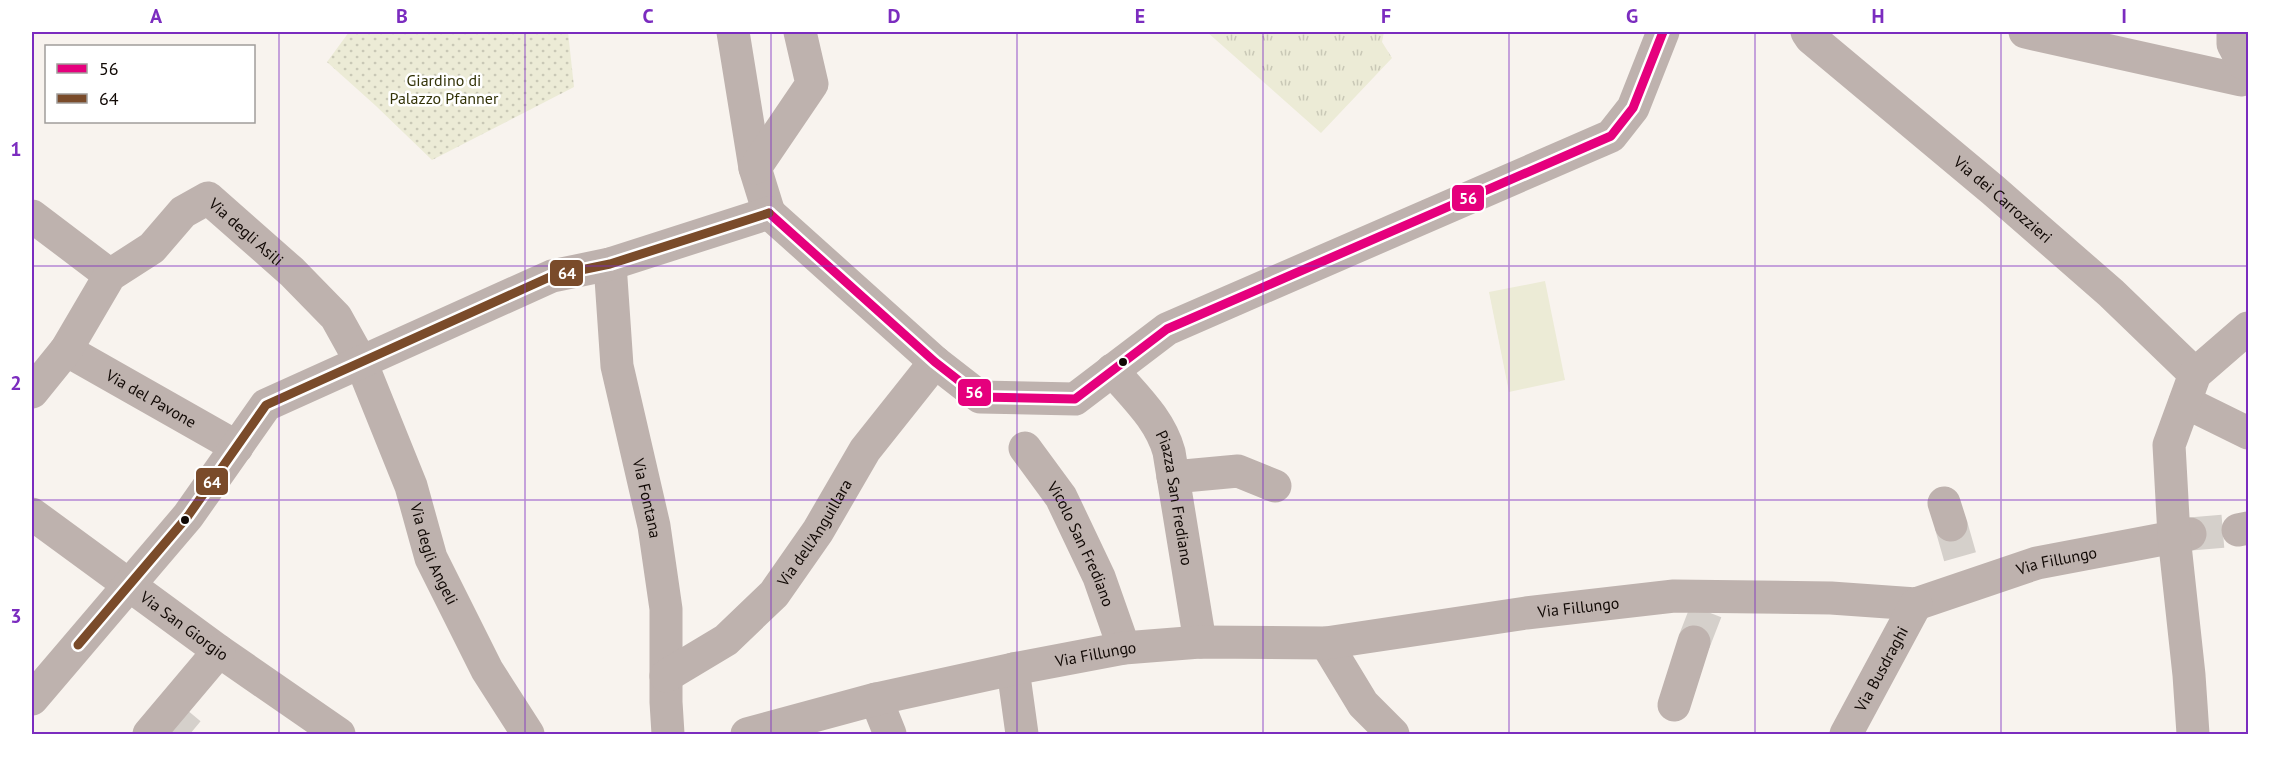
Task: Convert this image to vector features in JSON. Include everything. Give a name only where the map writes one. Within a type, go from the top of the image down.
[{"type":"street","points":[[733,32],[755,168],[769,213],[935,362],[980,397],[1075,399],[1167,329],[1611,136],[1633,108],[1663,32]]},
{"type":"street","points":[[755,168],[812,84],[800,32]]},
{"type":"street","name":"Via dei Carrozzieri","points":[[1807,32],[1811,38],[1993,190],[2111,293],[2190,388],[2248,433]]},
{"type":"street","points":[[2025,32],[2096,39],[2245,73]]},
{"type":"street","points":[[2233,32],[2233,44],[2245,73]]},
{"type":"street","name":"Via degli Asili","points":[[110,275],[152,248],[183,212],[208,198],[292,272],[336,317],[362,362]]},
{"type":"street","points":[[32,699],[188,516],[266,405],[552,276],[610,264],[769,213]]},
{"type":"street","points":[[32,216],[110,275],[66,350],[32,392]]},
{"type":"street","name":"Via Fontana","points":[[610,264],[617,366],[654,526],[666,609],[668,735]]},
{"type":"street","points":[[2193,735],[2182,535],[2169,445],[2190,388],[2248,328]]},
{"type":"street","name":"Via del Pavone","points":[[66,350],[237,447]]},
{"type":"street","name":"Via degli Angeli","points":[[362,362],[411,486],[431,558],[487,670],[528,735]]},
{"type":"street","name":"Via dell'Anguillara","points":[[666,676],[726,640],[774,594],[818,531],[865,450],[935,362]]},
{"type":"street","name":"Piazza San Frediano","points":[[1112,370],[1161,430],[1169,452],[1200,642]]},
{"type":"street","name":"Vicolo San Frediano","points":[[1025,448],[1061,497],[1100,577],[1124,648]]},
{"type":"street","points":[[1173,477],[1238,471],[1275,486]]},
{"type":"street","name":"Via San Giorgio","points":[[32,514],[219,651],[339,735]]},
{"type":"street","name":"Via Fillungo","points":[[747,735],[788,729],[876,699],[1124,648],[1200,642],[1326,643],[1526,613],[1674,596],[1708,603],[1832,598],[1916,604],[1966,577],[2182,535]]},
{"type":"street","name":"Via Busdraghi","points":[[1846,735],[1916,604]]},
{"type":"street","points":[[1674,705],[1694,642]]},
{"type":"street","points":[[1326,643],[1363,704],[1393,735]]},
{"type":"street","points":[[162,722],[219,651]]},
{"type":"street","points":[[1013,669],[1022,735]]},
{"type":"street","points":[[876,699],[890,735]]},
{"type":"green space","name":"Giardino di Palazzo Pfanner","points":[[349,32],[568,32],[574,87],[432,160],[327,62]]},
{"type":"green space","points":[[1207,32],[1384,32],[1382,42],[1392,58],[1321,133]]},
{"type":"green space","points":[[1545,281],[1565,380],[1509,392],[1489,292]]},
{"type":"tunnel","points":[[1951,525],[1963,567]]},
{"type":"tunnel","points":[[2190,534],[2238,530]]},
{"type":"tunnel","points":[[1694,642],[1706,611]]},
{"type":"tunnel","points":[[172,719],[190,734]]},
{"type":"transit line","name":"56","points":[[769,213],[935,362],[980,397],[1075,399],[1167,329],[1611,136],[1633,108],[1663,32]]},
{"type":"transit line","name":"64","points":[[78,645],[188,516],[266,405],[552,276],[610,264],[769,213]]}]
